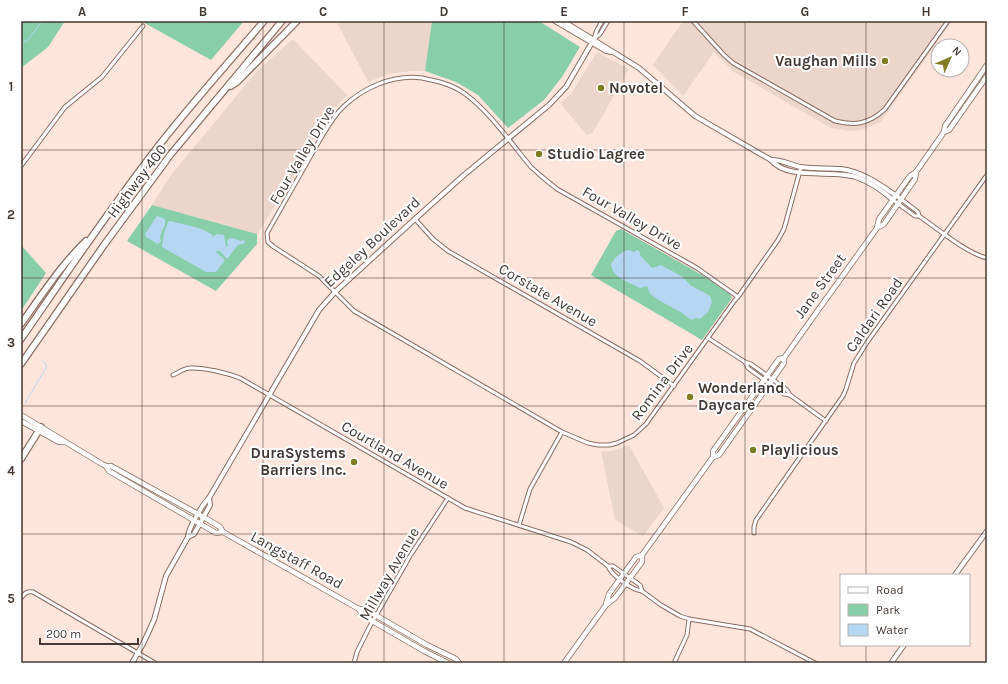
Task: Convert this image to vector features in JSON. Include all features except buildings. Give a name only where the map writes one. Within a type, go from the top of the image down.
[{"type":"highway","name":"Highway 400","points":[[21,339],[159,145],[264,21]]},
{"type":"highway","name":"Highway 400","points":[[21,364],[104,245],[171,154],[282,21]]},
{"type":"highway","points":[[222,92],[237,82],[297,21]]},
{"type":"highway","points":[[21,324],[76,251],[95,233]]},
{"type":"highway","points":[[21,459],[40,429]]},
{"type":"main road","name":"Jane Street","points":[[944,132],[944,126],[987,65]]},
{"type":"main road","name":"Jane Street","points":[[606,605],[609,594],[636,557],[642,555],[713,457],[719,455],[771,382],[784,363],[784,358],[877,228],[879,219],[894,198],[910,176],[916,172],[944,132],[949,130],[987,76]]},
{"type":"main road","name":"Jane Street","points":[[877,228],[884,224],[915,179],[916,172]]},
{"type":"main road","name":"Jane Street","points":[[713,457],[713,451],[779,359],[784,358]]},
{"type":"main road","name":"Langstaff Road","points":[[21,415],[59,442],[64,442],[106,466],[111,466],[220,527],[223,532],[359,609],[365,609],[427,645],[456,659],[459,663]]},
{"type":"main road","name":"Langstaff Road","points":[[21,421],[40,429]]},
{"type":"main road","name":"Langstaff Road","points":[[106,466],[109,471],[194,521],[216,533],[223,532]]},
{"type":"main road","name":"Jane Street","points":[[564,663],[606,605],[615,598],[642,562],[642,555]]},
{"type":"main road","name":"Langstaff Road","points":[[359,609],[362,615],[424,651],[448,663]]},
{"type":"street","points":[[555,21],[639,68],[695,116],[771,160],[775,165],[799,172],[842,174],[856,177],[873,184],[894,198]]},
{"type":"street","points":[[563,21],[593,41]]},
{"type":"street","points":[[593,41],[602,21]]},
{"type":"street","points":[[593,41],[600,34],[608,21]]},
{"type":"street","points":[[693,21],[733,63],[835,121],[846,124],[856,124],[874,118],[885,109],[948,21]]},
{"type":"street","points":[[21,166],[65,107],[102,77],[143,26]]},
{"type":"street","name":"Edgeley Boulevard","points":[[132,663],[154,620],[166,576],[188,537],[188,532],[319,310],[335,292],[464,175],[558,96],[566,87],[593,41]]},
{"type":"street","name":"Four Valley Drive","points":[[335,292],[319,276],[274,247],[268,242],[267,237],[270,229],[325,132],[340,110],[354,98],[367,90],[391,80],[415,77],[449,84],[463,92],[479,104],[541,176],[557,189],[697,268],[738,297]]},
{"type":"street","points":[[771,160],[777,159],[801,167],[841,170],[863,175],[876,181],[915,216],[920,216],[944,234],[971,251],[987,258]]},
{"type":"street","name":"Romina Drive","points":[[335,292],[354,311],[562,432],[588,444],[609,445],[617,443],[634,435],[640,430],[674,386],[778,240],[784,229],[801,167]]},
{"type":"street","name":"Caldari Road","points":[[754,533],[756,520],[826,421],[846,389],[854,363],[868,341],[987,175]]},
{"type":"street","name":"Corstate Avenue","points":[[415,219],[432,239],[448,251],[640,361],[674,386]]},
{"type":"street","points":[[708,338],[745,362],[751,364],[784,394],[790,395],[826,421]]},
{"type":"street","name":"Courtland Avenue","points":[[173,375],[190,368],[216,371],[240,378],[465,508],[576,544],[587,550],[608,566],[610,571],[620,579],[637,590],[642,590]]},
{"type":"street","points":[[519,525],[530,489],[562,432]]},
{"type":"street","name":"Edgeley Boulevard","points":[[188,537],[194,534],[200,524],[210,505],[209,498]]},
{"type":"street","name":"Millway Avenue","points":[[354,663],[357,652],[373,621],[410,556],[448,498]]},
{"type":"street","points":[[956,574],[987,531]]},
{"type":"street","name":"Courtland Avenue","points":[[608,566],[613,566],[640,585],[642,590]]},
{"type":"street","points":[[642,590],[671,611],[689,619],[750,628],[815,663]]},
{"type":"street","points":[[21,598],[29,591],[33,592],[155,663]]},
{"type":"street","points":[[674,663],[685,641],[689,619]]},
{"type":"street","points":[[891,663],[903,646]]},
{"type":"shaded area","points":[[336,21],[432,21],[425,71],[388,74],[368,82]]},
{"type":"shaded area","points":[[683,21],[952,21],[940,38],[930,38],[930,52],[881,122],[862,130],[848,131],[831,128],[734,72],[714,52],[683,96],[653,65]]},
{"type":"shaded area","points":[[293,39],[347,95],[333,109],[323,124],[290,182],[257,234],[152,205],[171,175],[257,71]]},
{"type":"shaded area","points":[[597,52],[629,69],[592,134],[590,133],[587,135],[560,103],[571,94]]},
{"type":"shaded area","points":[[629,445],[664,508],[643,536],[615,520],[601,451],[612,451]]},
{"type":"green space","points":[[21,21],[65,21],[48,47],[21,68]]},
{"type":"green space","points":[[141,21],[203,21],[206,23],[208,21],[244,21],[211,60]]},
{"type":"green space","points":[[432,21],[539,21],[580,47],[562,77],[544,100],[508,128],[478,95],[456,82],[425,71]]},
{"type":"green space","points":[[152,205],[257,234],[257,244],[216,291],[127,241]]},
{"type":"green space","points":[[621,229],[704,276],[730,294],[732,298],[702,340],[591,275],[616,231]]},
{"type":"green space","points":[[21,245],[46,273],[21,311]]},
{"type":"water","points":[[157,216],[165,219],[165,226],[160,239],[161,241],[158,244],[146,237],[145,234]]},
{"type":"water","points":[[170,221],[204,230],[213,235],[212,238],[217,234],[224,235],[226,247],[228,246],[228,239],[232,238],[241,241],[243,240],[245,243],[238,245],[227,259],[220,251],[215,251],[225,260],[216,272],[206,272],[162,247],[164,233],[168,222]]},
{"type":"water","points":[[629,250],[634,252],[637,250],[640,252],[640,255],[652,268],[661,265],[683,277],[690,285],[710,296],[712,302],[708,312],[700,319],[696,318],[691,320],[650,294],[647,286],[640,288],[614,273],[611,264],[618,255]]},
{"type":"waterway","points":[[21,47],[22,43],[28,40],[42,21]]},
{"type":"waterway","points":[[21,288],[21,296]]},
{"type":"waterway","points":[[25,403],[46,368],[46,364],[42,361]]},
{"type":"place","name":"Vaughan Mills","points":[[885,61]]},
{"type":"place","name":"Novotel","points":[[601,88]]},
{"type":"place","name":"Studio Lagree","points":[[539,154]]},
{"type":"place","name":"Wonderland Daycare","points":[[690,397]]},
{"type":"place","name":"Playlicious","points":[[753,450]]},
{"type":"place","name":"DuraSystems Barriers Inc.","points":[[354,462]]}]
